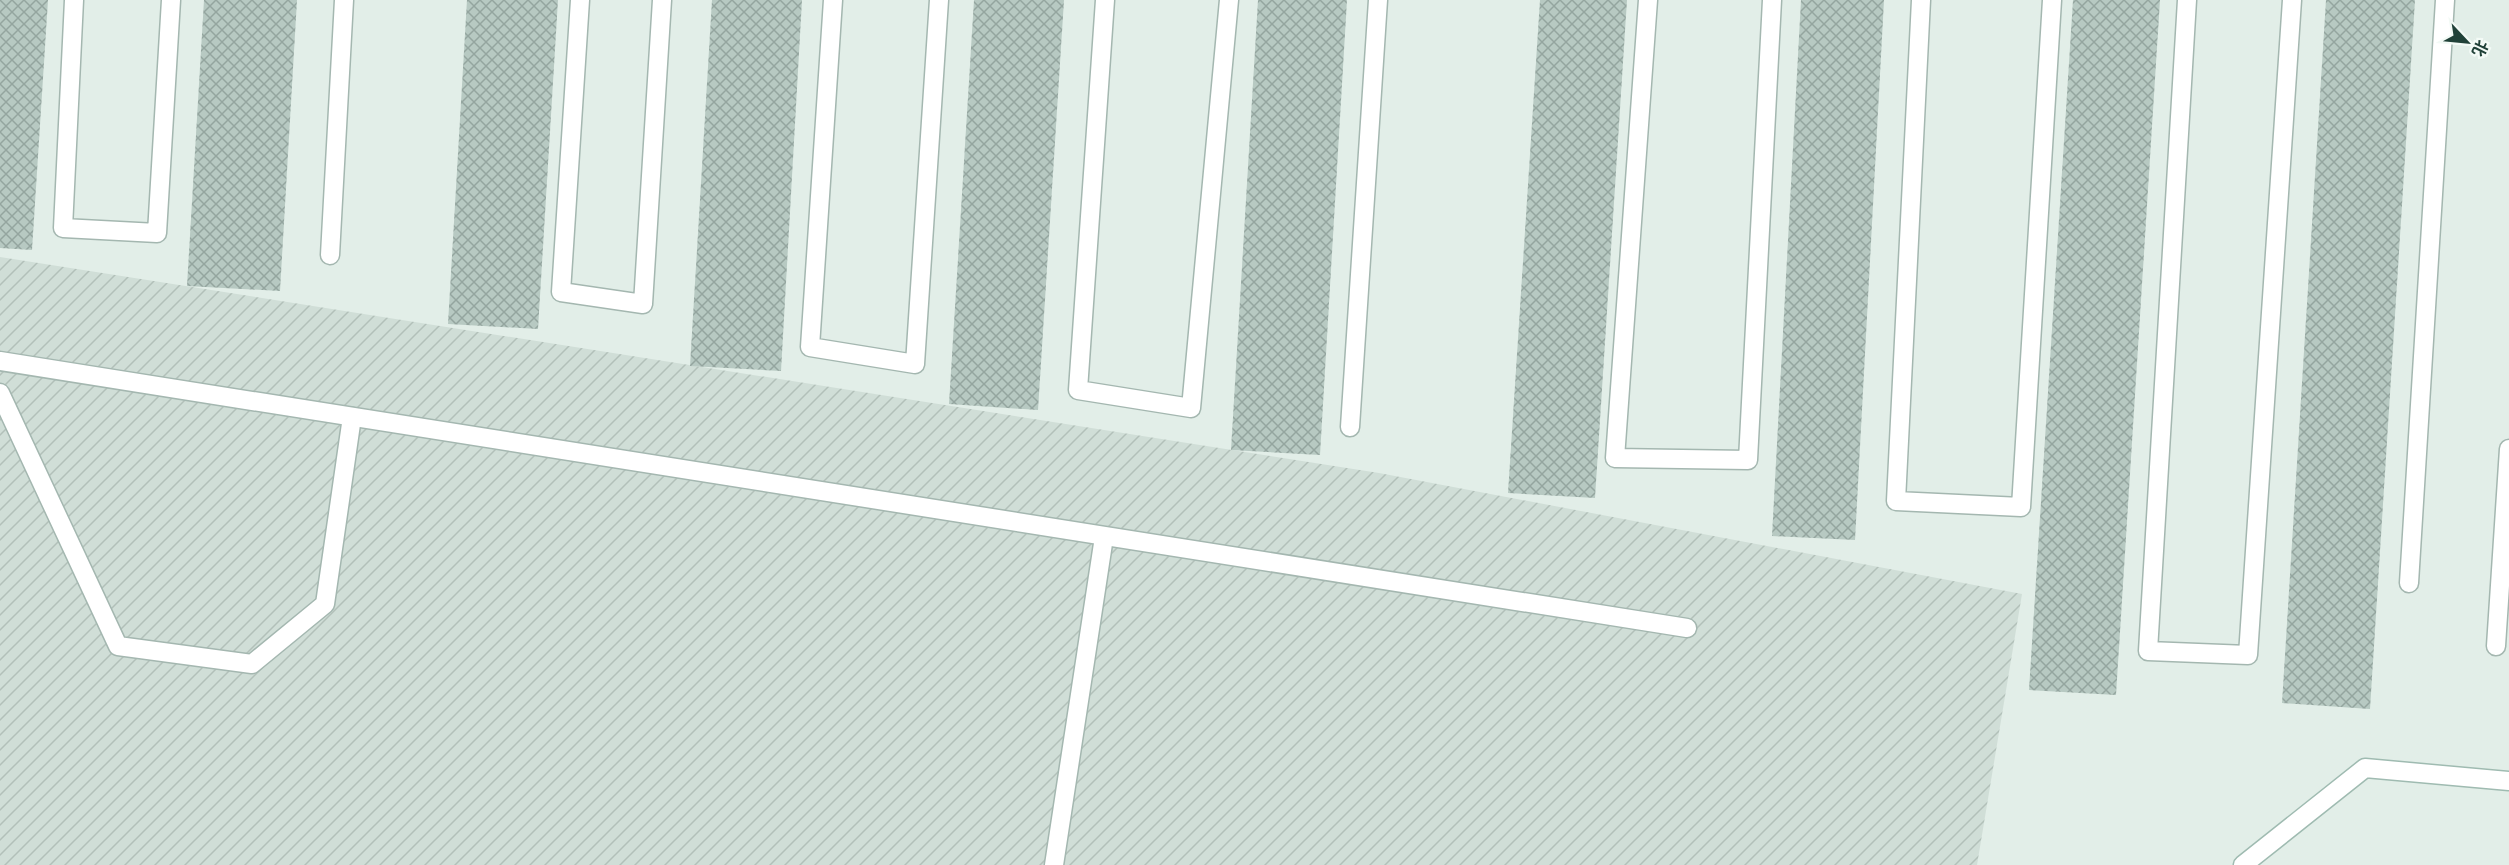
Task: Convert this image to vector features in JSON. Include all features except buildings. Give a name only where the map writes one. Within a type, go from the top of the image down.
[{"type":"street","points":[[74,0],[63,228],[158,233],[171,0]]},
{"type":"street","points":[[330,255],[344,0]]},
{"type":"street","points":[[580,0],[561,292],[643,304],[662,0]]},
{"type":"street","points":[[833,0],[810,347],[915,364],[939,0]]},
{"type":"street","points":[[1105,0],[1078,390],[1191,408],[1229,0]]},
{"type":"street","points":[[1350,427],[1378,0]]},
{"type":"street","points":[[1648,0],[1615,458],[1748,460],[1772,0]]},
{"type":"street","points":[[1921,0],[1896,501],[2021,507],[2052,0]]},
{"type":"street","points":[[2187,0],[2148,651],[2248,655],[2292,0]]},
{"type":"street","points":[[2409,583],[2445,0]]},
{"type":"street","points":[[0,361],[1687,628]]},
{"type":"street","points":[[0,393],[118,646],[252,664],[325,604],[352,417]]},
{"type":"street","points":[[2496,646],[2509,449]]},
{"type":"street","points":[[1054,865],[1104,537]]},
{"type":"street","points":[[2243,865],[2365,768],[2509,782]]},
{"type":"shaded area","points":[[0,257],[1379,473],[2022,594],[1977,865],[0,865]]}]
